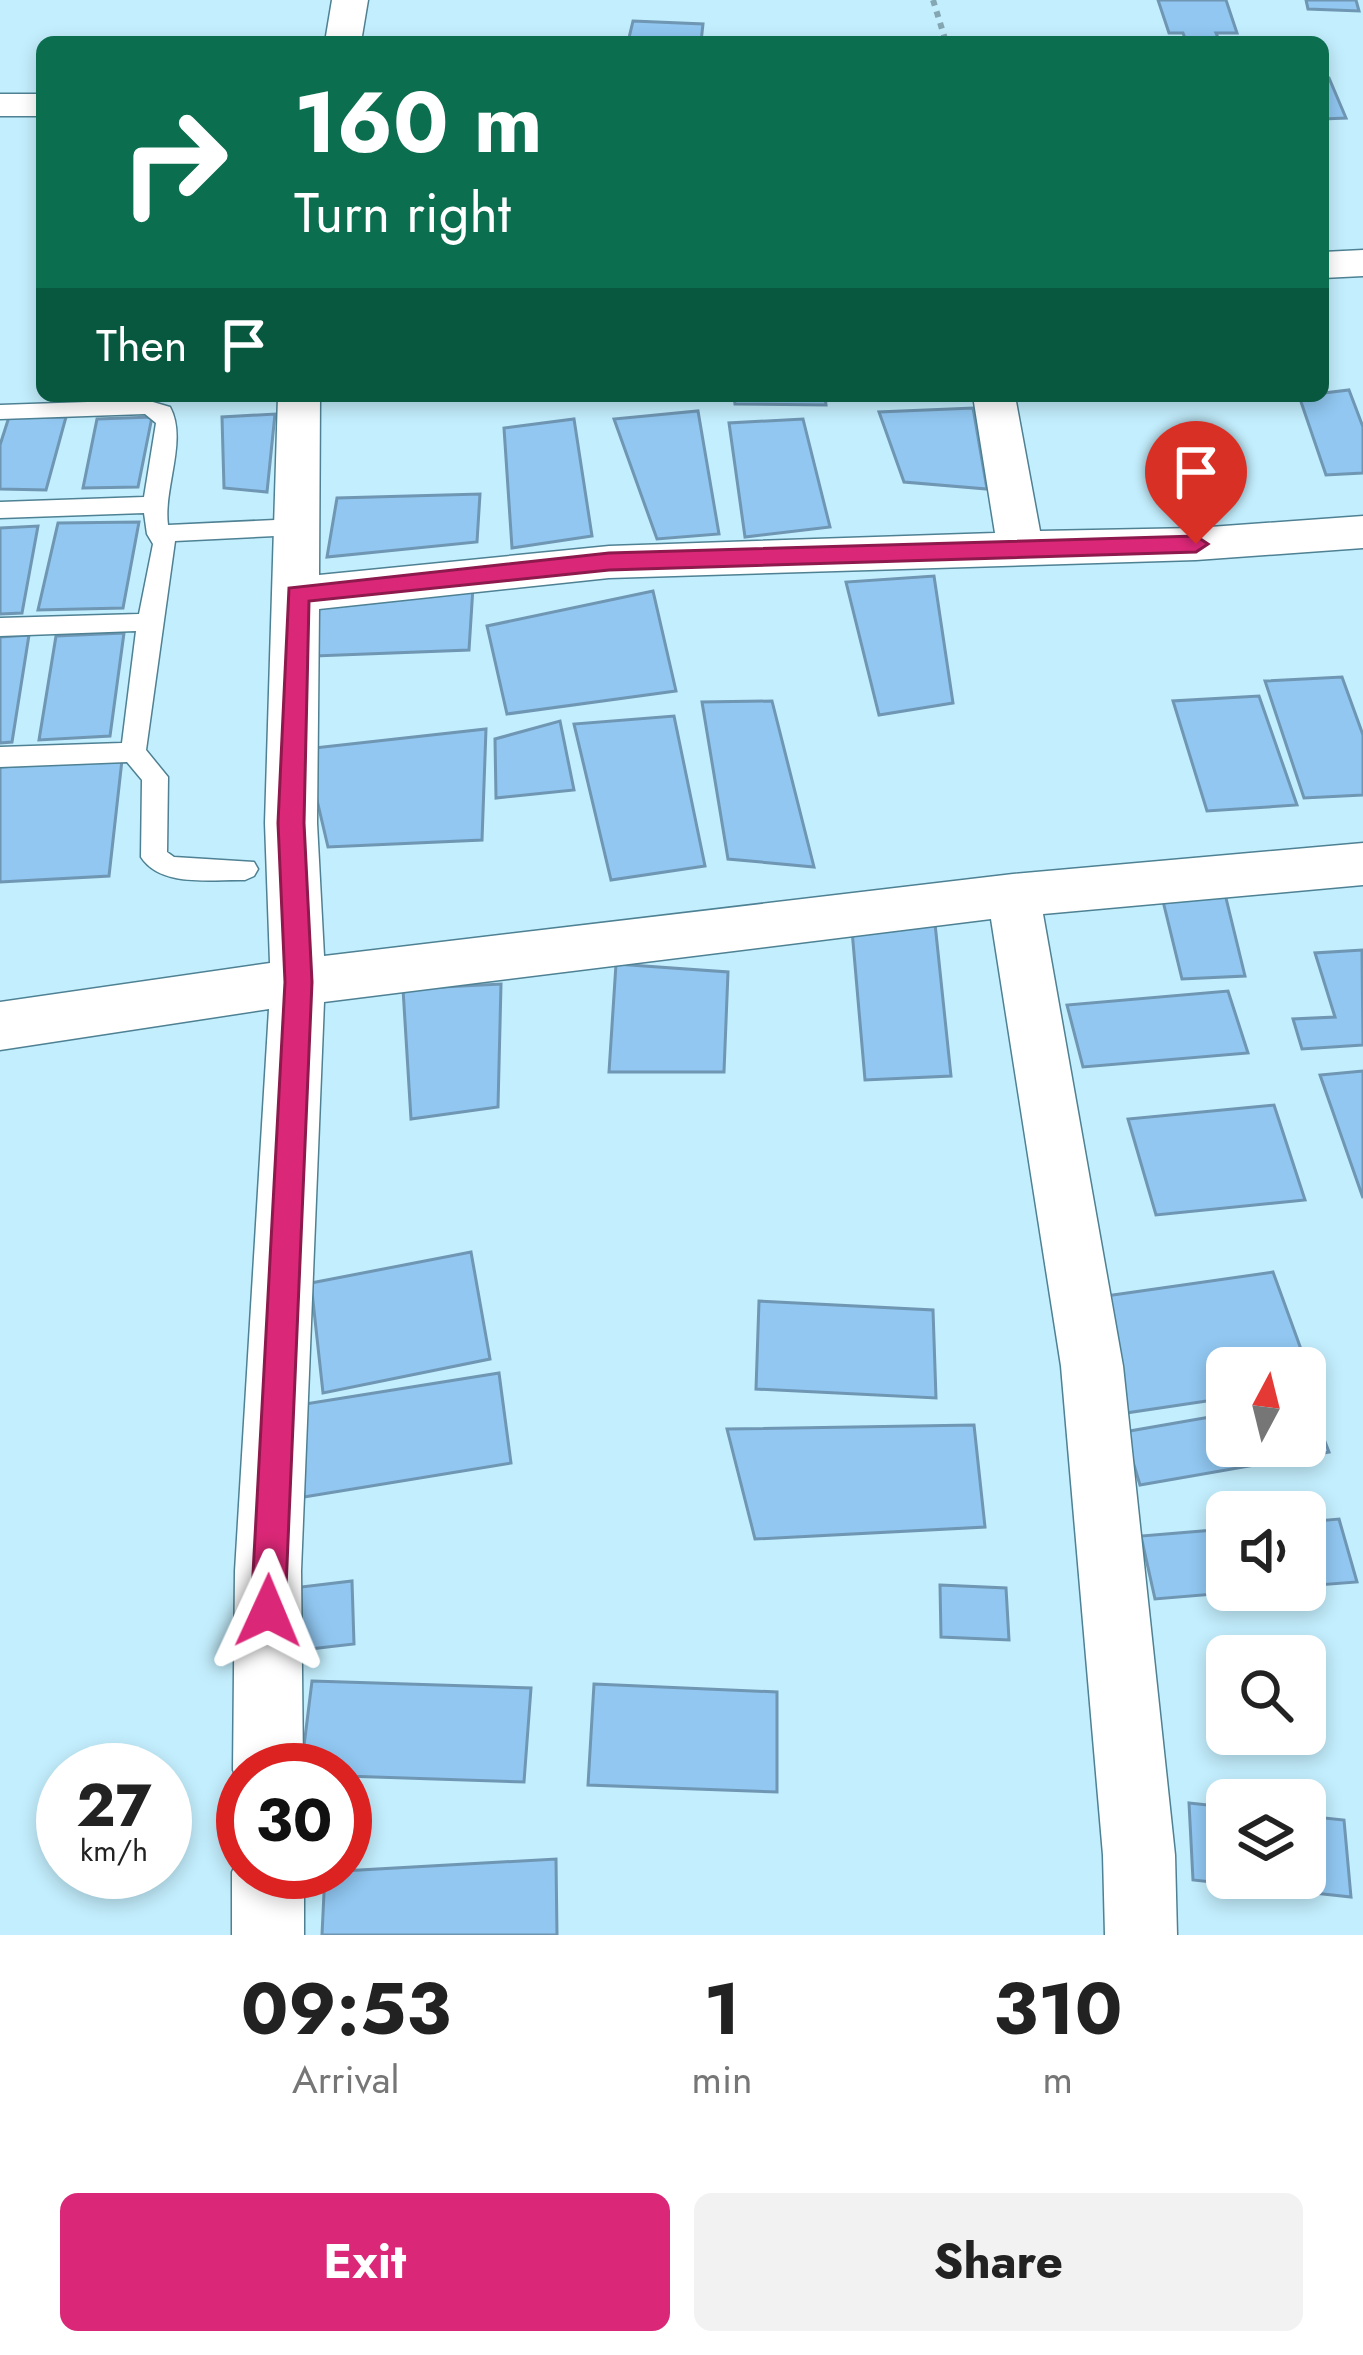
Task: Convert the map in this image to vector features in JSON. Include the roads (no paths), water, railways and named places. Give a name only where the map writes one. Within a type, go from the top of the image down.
[{"type":"street","points":[[345,36],[350,0]]},
{"type":"street","points":[[0,105],[36,106]]},
{"type":"street","points":[[1329,265],[1363,263]]},
{"type":"street","points":[[268,1743],[268,1571],[298,982],[291,823],[299,402]]},
{"type":"street","points":[[995,402],[1019,548]]},
{"type":"street","points":[[298,594],[609,562],[1196,544],[1363,532]]},
{"type":"street","points":[[0,1026],[298,982],[1012,895],[1363,864]]},
{"type":"street","points":[[1012,895],[1092,1366],[1139,1855],[1141,1935]]},
{"type":"street","points":[[268,1899],[268,1935]]},
{"type":"lane","points":[[0,412],[146,406],[162,412],[166,423],[154,505],[158,534],[165,543],[149,622],[134,752],[155,776],[154,857],[170,867],[245,869]]},
{"type":"lane","points":[[0,510],[154,505]]},
{"type":"lane","points":[[158,534],[296,527]]},
{"type":"lane","points":[[0,627],[149,622]]},
{"type":"lane","points":[[0,757],[134,752]]}]
